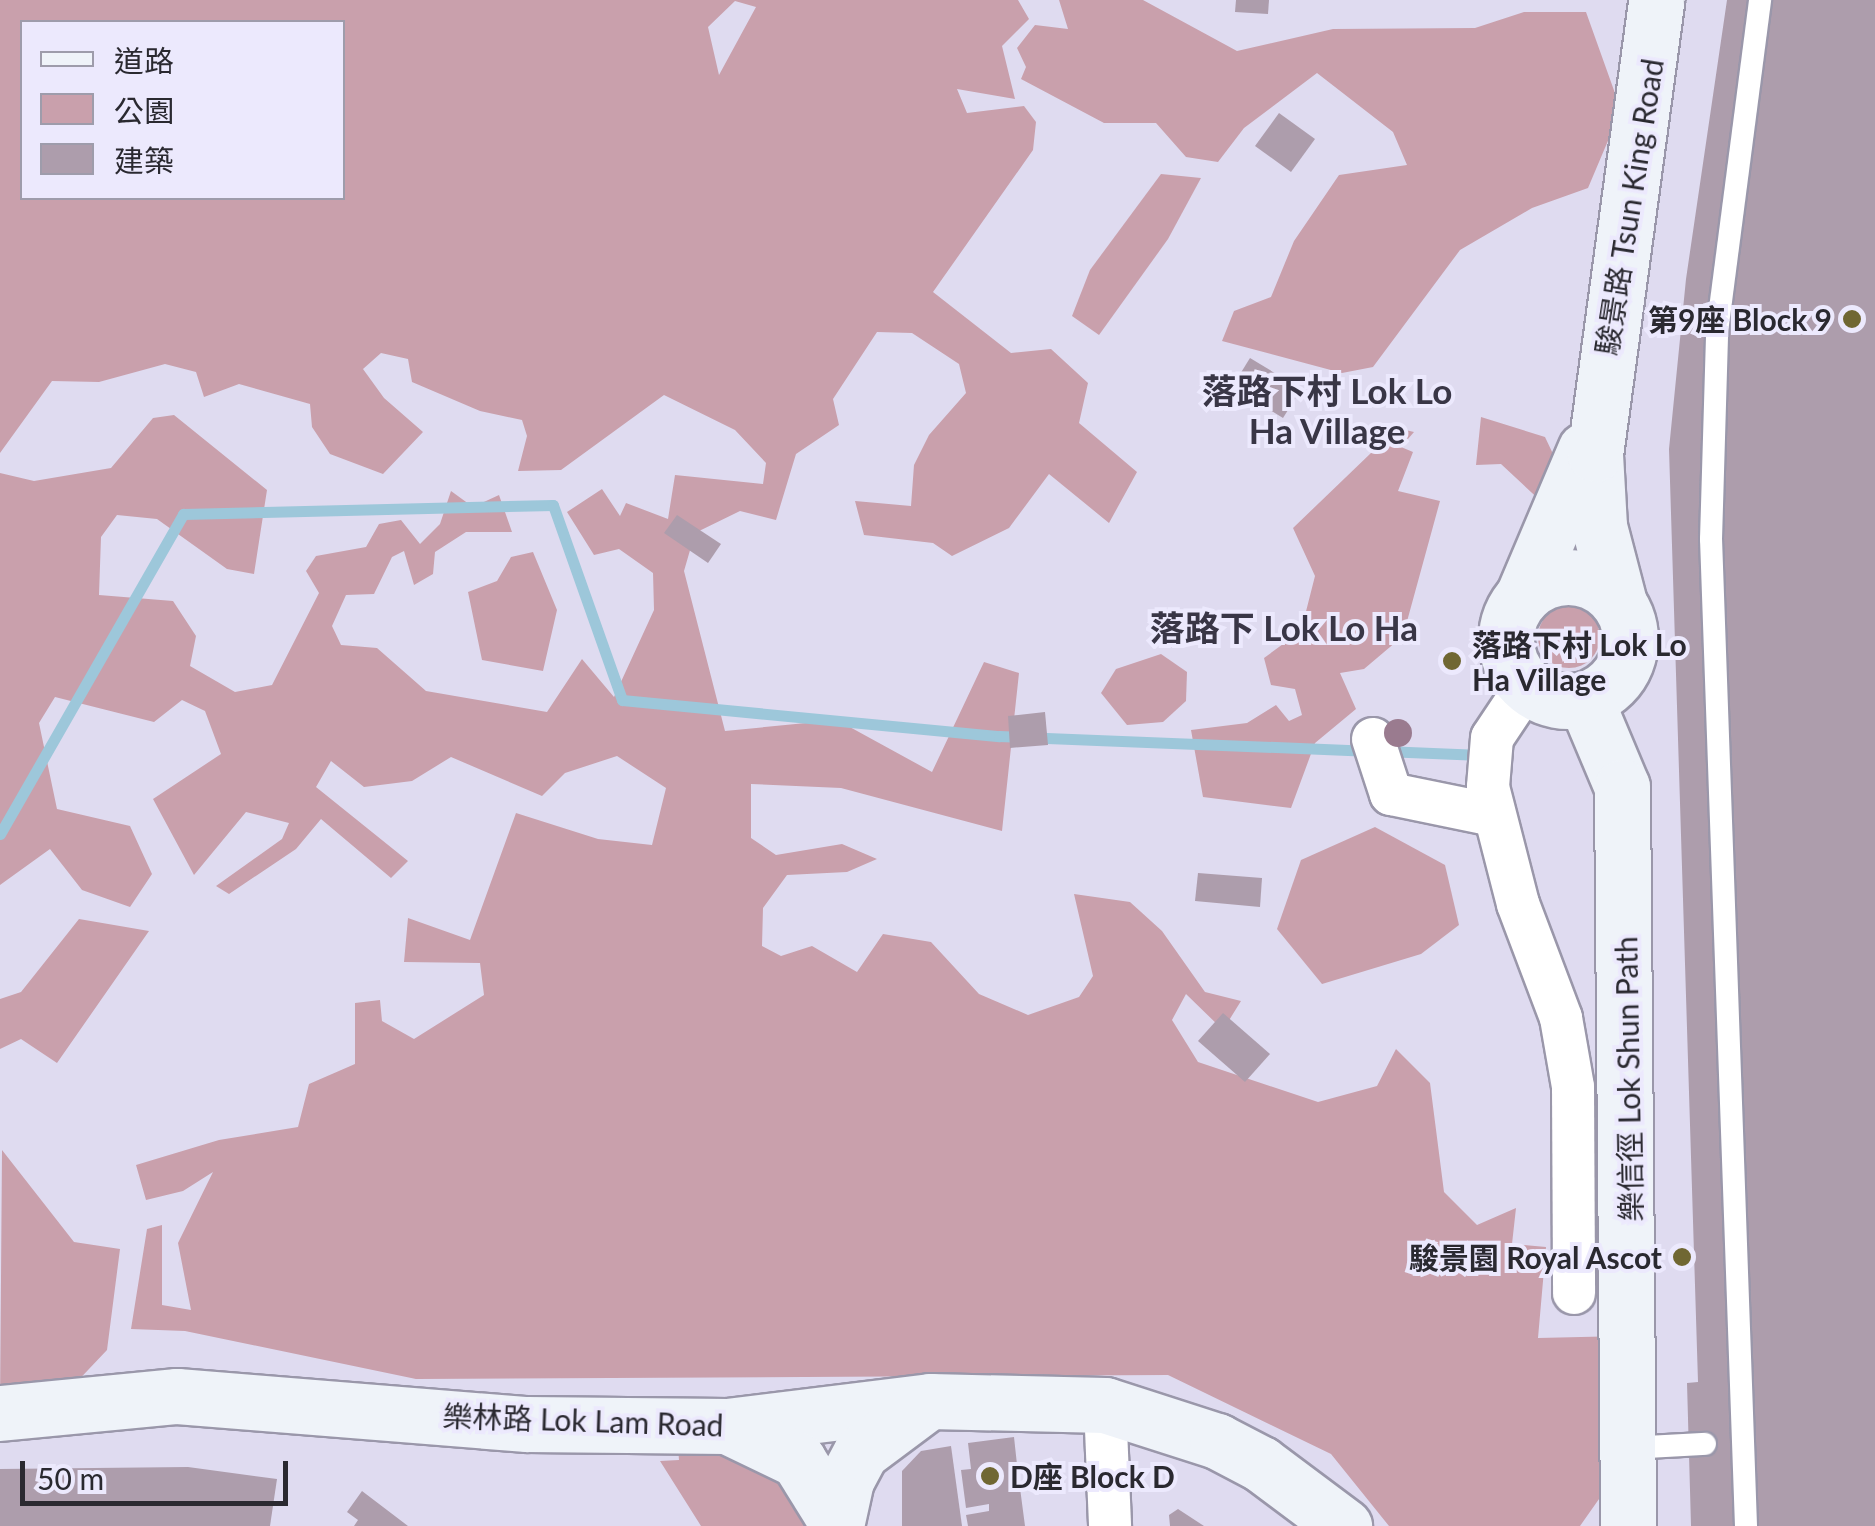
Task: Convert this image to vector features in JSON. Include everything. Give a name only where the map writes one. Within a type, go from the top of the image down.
[{"type":"street","name":"駿景路 Tsun King Road","points":[[1620,603],[1599,526],[1598,414],[1656,0]]},
{"type":"street","name":"駿景路 Tsun King Road","points":[[1523,596],[1598,414]]},
{"type":"street","points":[[1573,576],[1591,580],[1620,603],[1630,640],[1627,660],[1603,691],[1585,699],[1544,698],[1526,686],[1506,652],[1511,612],[1523,596],[1537,584],[1573,576]]},
{"type":"street","name":"樂信徑 Lok Shun Path","points":[[1526,686],[1492,738],[1493,815],[1518,904],[1561,1018],[1574,1087],[1574,1293]]},
{"type":"street","name":"樂信徑 Lok Shun Path","points":[[1585,699],[1622,787],[1629,1489]]},
{"type":"street","points":[[1373,738],[1392,794],[1493,815]]},
{"type":"street","name":"樂林路 Lok Lam Road","points":[[0,1413],[177,1396],[527,1424],[727,1426],[930,1400],[1105,1405]]},
{"type":"street","points":[[836,1523],[861,1452],[930,1400]]},
{"type":"street","points":[[1110,1526],[1105,1405],[1172,1421],[1218,1441],[1261,1464],[1344,1526]]},
{"type":"street","points":[[727,1426],[798,1460],[836,1523]]},
{"type":"lane","points":[[1746,1526],[1711,540],[1717,332],[1760,0]]},
{"type":"lane","points":[[1629,1489],[1705,1444]]},
{"type":"green space","points":[[0,0],[1018,0],[1029,19],[1002,46],[1015,99],[957,89],[967,113],[1024,106],[1036,122],[1033,150],[933,292],[1011,353],[1051,349],[1088,383],[1079,423],[1137,472],[1109,523],[1049,474],[1009,528],[952,556],[933,543],[864,535],[855,501],[911,506],[914,465],[929,435],[966,393],[959,364],[912,333],[877,332],[833,399],[839,425],[796,454],[776,520],[740,511],[695,533],[684,571],[725,731],[837,720],[932,772],[984,662],[1019,673],[1002,831],[841,788],[751,784],[751,838],[776,855],[842,844],[877,859],[847,872],[787,875],[763,908],[762,946],[781,956],[812,946],[857,972],[883,934],[931,942],[979,994],[1028,1015],[1079,997],[1093,976],[1074,894],[1130,902],[1162,931],[1205,992],[1241,1001],[1223,1030],[1186,994],[1172,1020],[1198,1062],[1318,1102],[1377,1086],[1396,1049],[1430,1083],[1444,1192],[1477,1225],[1516,1208],[1512,1244],[1546,1247],[1538,1338],[1624,1336],[1630,1455],[1580,1526],[1389,1526],[1331,1454],[1168,1375],[416,1379],[185,1331],[131,1329],[147,1229],[162,1225],[162,1305],[191,1310],[178,1243],[213,1172],[183,1191],[146,1200],[136,1165],[219,1140],[298,1127],[309,1084],[355,1064],[355,1003],[380,1000],[382,1021],[414,1039],[484,995],[480,963],[404,962],[408,918],[470,940],[516,813],[598,839],[652,845],[666,788],[617,756],[565,773],[542,796],[451,757],[412,781],[364,787],[331,761],[316,787],[408,861],[391,878],[321,819],[296,849],[229,894],[216,886],[282,839],[289,823],[246,812],[194,875],[153,799],[221,754],[205,711],[182,700],[154,722],[55,697],[39,723],[57,809],[130,826],[152,874],[130,907],[82,890],[50,849],[0,885],[0,473],[34,481],[111,468],[153,418],[174,415],[267,490],[254,574],[227,569],[157,519],[117,515],[101,537],[99,595],[173,601],[196,636],[190,666],[235,692],[272,685],[319,593],[306,571],[316,556],[366,547],[379,524],[401,520],[420,544],[440,524],[451,491],[473,507],[499,495],[512,532],[466,532],[435,552],[433,574],[414,585],[404,551],[392,557],[374,594],[346,595],[332,626],[341,645],[377,648],[426,691],[547,712],[582,659],[614,697],[654,610],[653,573],[619,549],[594,555],[567,512],[602,489],[620,516],[626,503],[668,519],[675,475],[763,484],[766,463],[735,430],[664,395],[561,470],[518,471],[527,436],[522,420],[480,411],[412,382],[408,359],[381,353],[363,369],[384,398],[423,432],[383,474],[330,454],[312,427],[310,404],[239,384],[204,397],[196,372],[165,364],[99,382],[52,381],[0,453]],"holes":[[[735,1],[756,7],[719,75],[708,27]]]},
{"type":"green space","points":[[1059,0],[1143,0],[1237,51],[1333,29],[1475,28],[1524,12],[1586,12],[1621,110],[1588,188],[1532,208],[1460,250],[1373,367],[1342,373],[1222,341],[1234,311],[1271,297],[1294,241],[1339,175],[1407,165],[1393,132],[1317,73],[1244,128],[1218,162],[1186,157],[1156,123],[1104,123],[1021,79],[1026,67],[1017,48],[1035,25],[1068,29]]},
{"type":"green space","points":[[1161,174],[1201,178],[1168,239],[1099,335],[1072,316],[1090,270]]},
{"type":"green space","points":[[1481,417],[1545,437],[1563,475],[1546,506],[1501,464],[1476,465]]},
{"type":"green space","points":[[1397,428],[1414,432],[1401,447],[1413,452],[1398,491],[1440,501],[1403,636],[1364,669],[1340,673],[1356,709],[1315,743],[1291,808],[1203,797],[1191,730],[1247,723],[1276,705],[1289,721],[1302,715],[1295,689],[1271,685],[1264,658],[1301,631],[1315,576],[1293,528]]},
{"type":"green space","points":[[533,552],[557,610],[543,671],[482,660],[468,592],[497,581],[511,557]]},
{"type":"green space","points":[[1569,606],[1591,615],[1600,637],[1591,659],[1569,668],[1547,659],[1538,637],[1547,615]]},
{"type":"green space","points":[[1161,654],[1187,672],[1186,701],[1163,722],[1127,725],[1101,693],[1116,669]]},
{"type":"green space","points":[[1375,827],[1445,865],[1459,925],[1421,954],[1322,984],[1277,929],[1301,860]]},
{"type":"green space","points":[[79,919],[149,931],[57,1063],[21,1039],[0,1049],[0,999],[21,992]]},
{"type":"green space","points":[[2,1150],[74,1242],[120,1249],[107,1350],[70,1389],[0,1407]]},
{"type":"green space","points":[[728,1444],[848,1526],[701,1526],[660,1461],[679,1460],[678,1448]]},
{"type":"building","points":[[1236,0],[1269,0],[1268,14],[1235,12]]},
{"type":"building","points":[[1727,0],[1875,0],[1875,1526],[1691,1526],[1687,1383],[1698,1382],[1669,449],[1686,279]]},
{"type":"building","points":[[1279,113],[1315,139],[1291,172],[1255,146]]},
{"type":"building","points":[[1250,358],[1301,389],[1283,418],[1232,387]]},
{"type":"building","points":[[677,515],[721,544],[708,563],[664,533]]},
{"type":"building","points":[[1045,712],[1048,745],[1010,748],[1008,716]]},
{"type":"building","points":[[1198,873],[1262,878],[1260,907],[1195,901]]},
{"type":"building","points":[[1223,1013],[1270,1054],[1245,1082],[1198,1041]]},
{"type":"building","name":"D座 Block D","points":[[1014,1437],[1019,1483],[1010,1484],[1020,1488],[1025,1526],[968,1526],[966,1515],[989,1511],[989,1504],[966,1508],[961,1470],[971,1469],[968,1443]]},
{"type":"building","points":[[951,1446],[962,1526],[902,1526],[902,1471],[921,1451]]},
{"type":"building","points":[[188,1467],[277,1479],[270,1526],[0,1526],[0,1469]]},
{"type":"building","points":[[362,1491],[408,1526],[354,1526],[358,1520],[347,1512]]},
{"type":"building","points":[[1178,1509],[1204,1526],[1170,1526],[1169,1515]]},
{"type":"waterway","points":[[0,834],[183,514],[553,505],[622,700],[999,736],[1366,751]]},
{"type":"waterway","points":[[1384,751],[1481,755]]},
{"type":"place","name":"第9座 Block 9","points":[[1852,319]]},
{"type":"place","name":"落路下村 Lok Lo Ha Village","points":[[1452,661]]},
{"type":"place","name":"駿景園 Royal Ascot","points":[[1682,1257]]},
{"type":"place","name":"D座 Block D","points":[[990,1476]]},
{"type":"district","name":"落路下村 Lok Lo Ha Village","points":[[1327,410]]},
{"type":"district","name":"落路下 Lok Lo Ha","points":[[1284,627]]}]
